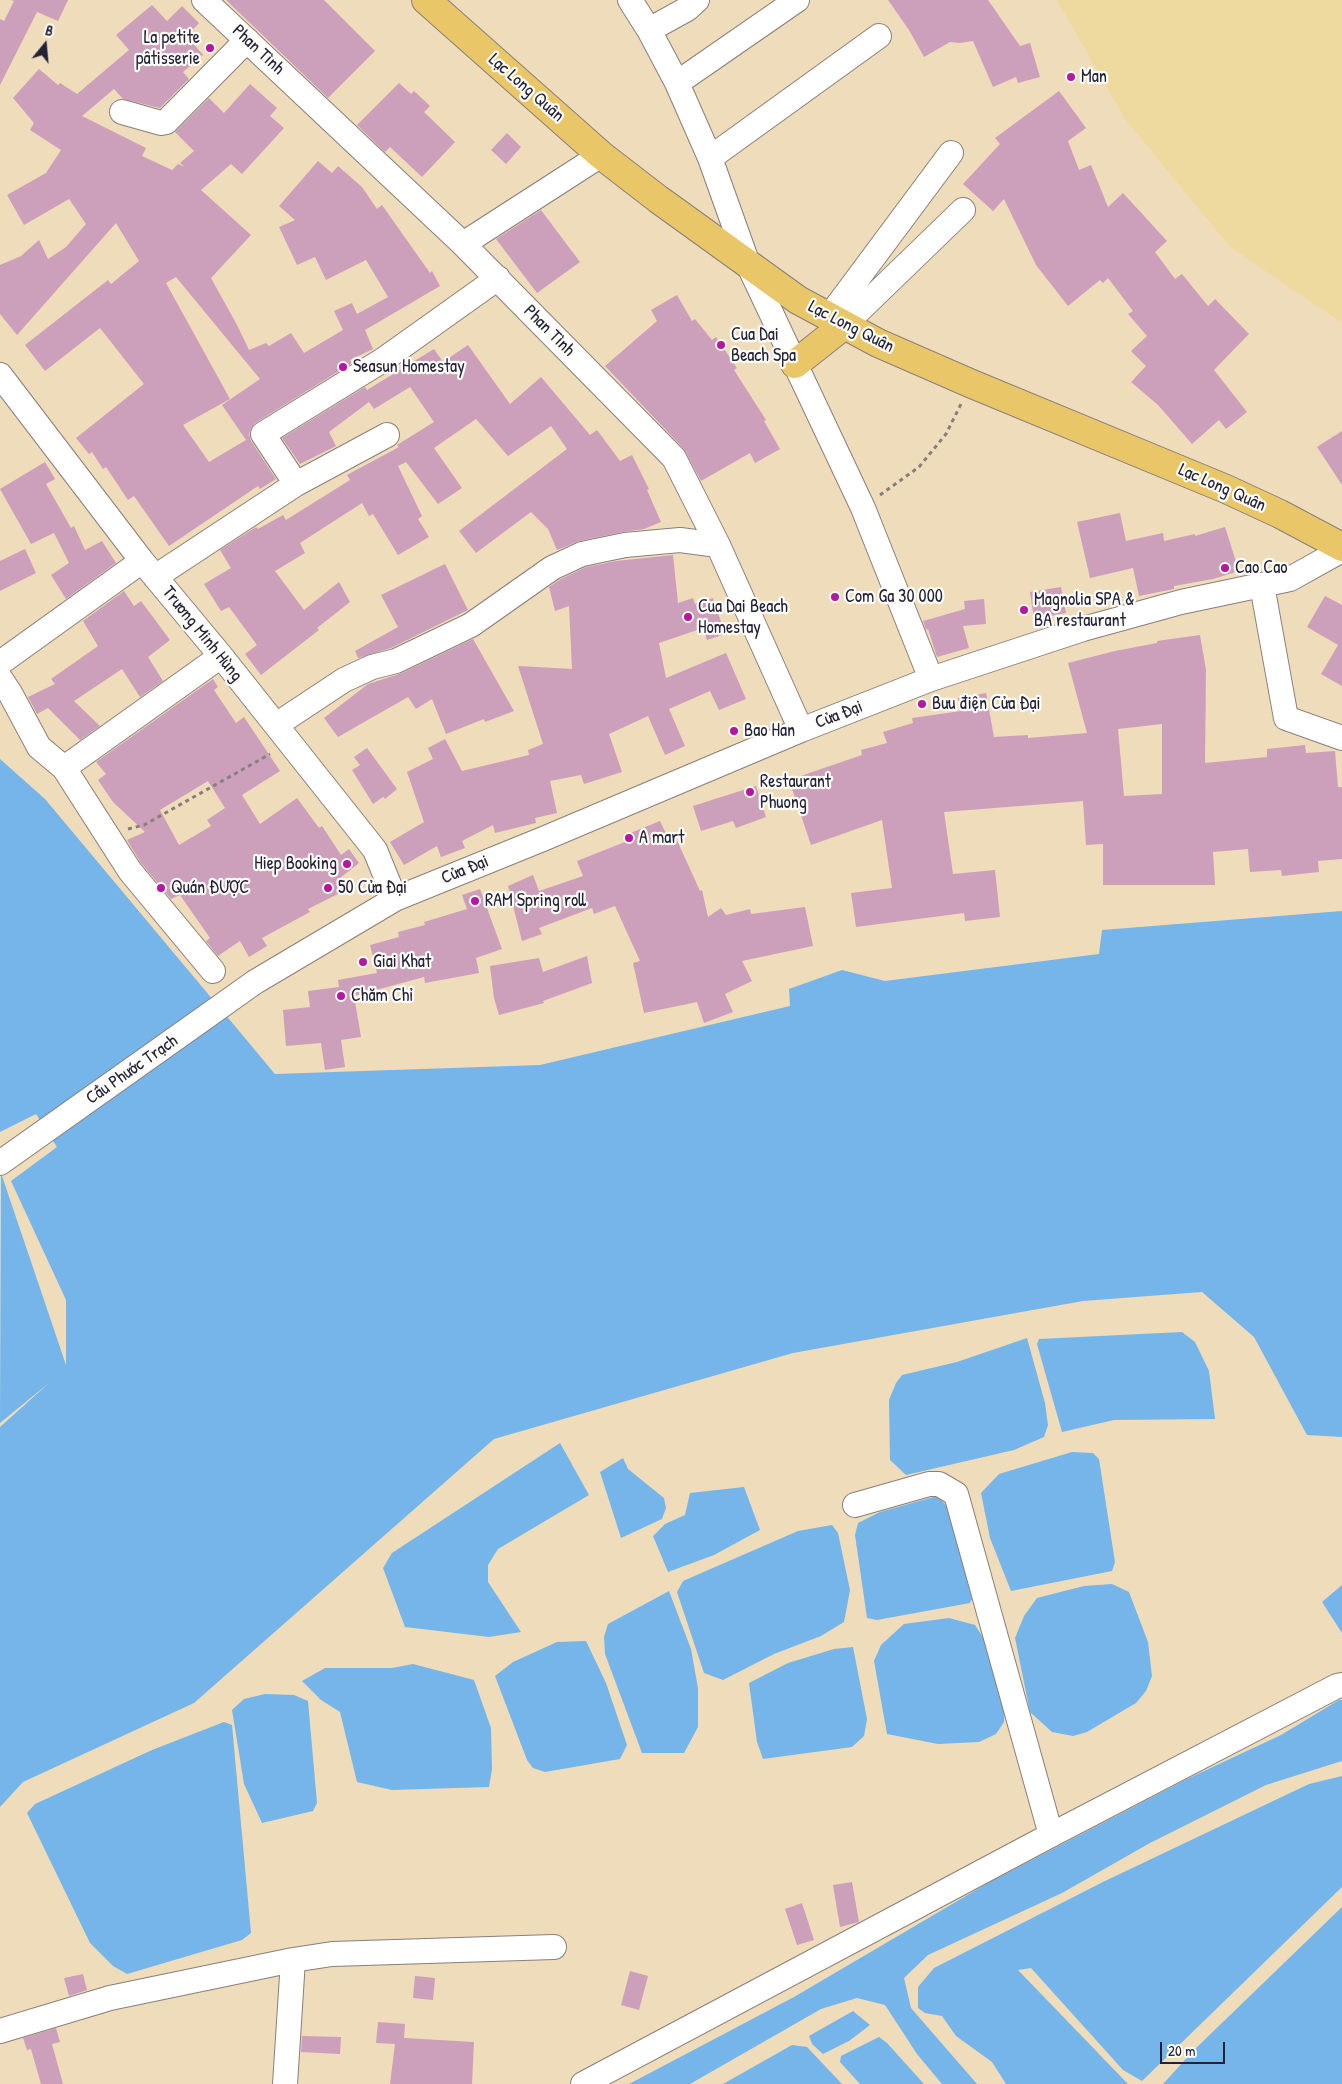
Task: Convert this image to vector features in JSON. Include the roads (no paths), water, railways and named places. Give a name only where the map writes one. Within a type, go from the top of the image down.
[{"type":"main road","name":"Lạc Long Quân","points":[[426,0],[601,154],[658,199],[798,300],[836,322],[972,384],[1226,489],[1280,514],[1342,548]]},
{"type":"main road","points":[[795,364],[836,322]]},
{"type":"street","name":"Phan Tình","points":[[204,0],[498,278],[674,458],[718,545],[801,730]]},
{"type":"street","points":[[630,0],[649,30],[677,83],[710,158],[748,264],[863,508],[931,679]]},
{"type":"street","points":[[649,30],[687,9],[697,0]]},
{"type":"street","points":[[677,83],[797,0]]},
{"type":"street","points":[[710,158],[879,36]]},
{"type":"street","points":[[122,112],[161,123],[166,122],[247,40]]},
{"type":"street","points":[[836,322],[951,153]]},
{"type":"street","points":[[463,244],[601,154]]},
{"type":"street","points":[[836,322],[963,210]]},
{"type":"street","points":[[296,484],[263,434],[383,360],[498,278]]},
{"type":"street","name":"Trương Minh Hùng","points":[[0,374],[148,569],[221,656],[375,850],[395,899]]},
{"type":"street","points":[[0,664],[148,569],[296,484],[387,435]]},
{"type":"street","points":[[283,734],[344,680],[372,667],[396,661],[471,624],[552,568],[582,554],[625,545],[680,540],[718,545]]},
{"type":"street","name":"Cửa Đại","points":[[248,987],[395,899],[543,840],[801,730],[931,679],[1083,629],[1182,602],[1290,579],[1342,548]]},
{"type":"street","points":[[1262,585],[1286,718],[1342,738]]},
{"type":"street","points":[[64,768],[221,656]]},
{"type":"street","points":[[0,678],[39,747],[64,768],[130,871],[214,972]]},
{"type":"street","name":"Cầu Phước Trạch","points":[[8,1158],[248,987]]},
{"type":"street","points":[[855,1505],[929,1484],[939,1484],[956,1494],[1051,1835]]},
{"type":"street","points":[[583,2084],[1051,1835],[1342,1685]]},
{"type":"street","points":[[0,2031],[110,1998],[293,1960],[332,1954],[554,1947]]},
{"type":"street","points":[[285,2084],[293,1960]]},
{"type":"water","points":[[0,759],[45,799],[275,1074],[540,1065],[790,1006],[789,989],[842,970],[885,981],[1099,954],[1102,930],[1342,911],[1342,1437],[1307,1435],[1254,1337],[1202,1292],[1083,1301],[793,1353],[494,1439],[194,1703],[23,1782],[0,1807],[0,1427],[49,1383],[0,1423],[1,1173],[66,1365],[66,1300],[11,1181],[57,1147],[36,1114],[0,1132]]},
{"type":"water","points":[[1182,1332],[1195,1342],[1209,1371],[1215,1419],[1114,1420],[1062,1432],[1037,1344],[1039,1339]]},
{"type":"water","points":[[1027,1338],[1045,1403],[1048,1425],[1044,1437],[1014,1450],[906,1475],[890,1460],[889,1400],[896,1383],[902,1375],[957,1362]]},
{"type":"water","points":[[560,1443],[589,1495],[498,1549],[488,1565],[488,1582],[521,1632],[489,1637],[405,1627],[383,1568],[392,1553]]},
{"type":"water","points":[[1072,1452],[1093,1453],[1099,1459],[1115,1562],[1112,1571],[1011,1591],[990,1538],[981,1493],[999,1474]]},
{"type":"water","points":[[623,1458],[628,1469],[664,1498],[666,1508],[662,1519],[621,1538],[600,1472]]},
{"type":"water","points":[[744,1487],[760,1530],[714,1555],[668,1572],[653,1536],[665,1524],[685,1515],[690,1493]]},
{"type":"water","points":[[937,1496],[948,1507],[972,1599],[970,1603],[877,1620],[867,1618],[855,1535],[858,1523],[880,1512]]},
{"type":"water","points":[[832,1525],[838,1533],[850,1590],[844,1622],[821,1636],[774,1654],[723,1680],[704,1673],[677,1592],[683,1581],[798,1531]]},
{"type":"water","points":[[1112,1584],[1129,1592],[1148,1642],[1152,1676],[1146,1691],[1136,1703],[1087,1732],[1073,1736],[1052,1732],[1030,1712],[1015,1638],[1024,1616],[1037,1598],[1084,1586]]},
{"type":"water","points":[[1342,1585],[1342,1633],[1322,1602]]},
{"type":"water","points":[[669,1591],[691,1649],[698,1688],[698,1727],[684,1753],[642,1753],[605,1654],[604,1637],[608,1624]]},
{"type":"water","points":[[949,1618],[975,1625],[990,1648],[1005,1693],[1004,1722],[996,1734],[979,1742],[938,1744],[887,1734],[874,1661],[881,1645],[904,1624]]},
{"type":"water","points":[[586,1641],[606,1683],[627,1745],[620,1759],[545,1772],[533,1768],[527,1760],[495,1676],[513,1662],[557,1642]]},
{"type":"water","points":[[853,1647],[867,1719],[864,1736],[852,1747],[763,1759],[757,1742],[749,1683],[788,1663],[834,1649]]},
{"type":"water","points":[[413,1664],[474,1680],[491,1728],[492,1769],[489,1787],[392,1790],[357,1782],[340,1712],[321,1700],[302,1681],[325,1668],[392,1668]]},
{"type":"water","points":[[265,1694],[294,1695],[308,1701],[317,1803],[313,1811],[262,1823],[244,1784],[232,1710],[244,1699]]},
{"type":"water","points":[[1342,1700],[1342,1761],[1266,1785],[1150,1843],[1062,1893],[928,1955],[904,1978],[911,2008],[977,2084],[942,2084],[917,2054],[885,2005],[857,1998],[821,2009],[690,2084],[629,2084],[794,1997],[988,1883],[1187,1779],[1281,1735]]},
{"type":"water","points":[[224,1722],[232,1725],[251,1933],[242,1940],[127,1974],[113,1966],[90,1943],[27,1813],[35,1804],[152,1750]]},
{"type":"water","points":[[1342,1776],[1342,1887],[1142,2081],[1123,2070],[1031,1968],[1018,1970],[1128,2084],[1006,2084],[992,2062],[956,2036],[942,2016],[925,2013],[918,2008],[918,1987],[934,1968],[1105,1881],[1309,1784]]},
{"type":"water","points":[[1342,1907],[1342,2084],[1163,2084],[1194,2050]]},
{"type":"water","points":[[853,2011],[870,2025],[849,2041],[823,2054],[812,2044],[809,2036]]},
{"type":"water","points":[[879,2037],[887,2043],[924,2084],[860,2084],[840,2062],[841,2056]]},
{"type":"water","points":[[792,2045],[807,2047],[842,2084],[723,2084]]},
{"type":"place","name":"La petite pâtisserie","points":[[210,48]]},
{"type":"place","name":"Man","points":[[1071,77]]},
{"type":"place","name":"Cua Dai Beach Spa","points":[[721,345]]},
{"type":"place","name":"Seasun Homestay","points":[[343,367]]},
{"type":"place","name":"Cao Cao","points":[[1225,568]]},
{"type":"place","name":"Com Ga 30 000","points":[[835,597]]},
{"type":"place","name":"Magnolia SPA & BA restaurant","points":[[1024,610]]},
{"type":"place","name":"Cua Dai Beach Homestay","points":[[688,617]]},
{"type":"place","name":"Bưu điện Cửa Đại","points":[[922,704]]},
{"type":"place","name":"Bao Han","points":[[734,731]]},
{"type":"place","name":"Restaurant Phuong","points":[[750,792]]},
{"type":"place","name":"A mart","points":[[629,838]]},
{"type":"place","name":"Hiep Booking","points":[[347,864]]},
{"type":"place","name":"Quán ĐƯỢC","points":[[161,888]]},
{"type":"place","name":"50 Cửa Đại","points":[[328,888]]},
{"type":"place","name":"RAM Spring roll","points":[[475,901]]},
{"type":"place","name":"Giai Khat","points":[[363,962]]},
{"type":"place","name":"Chăm Chỉ","points":[[341,996]]}]
